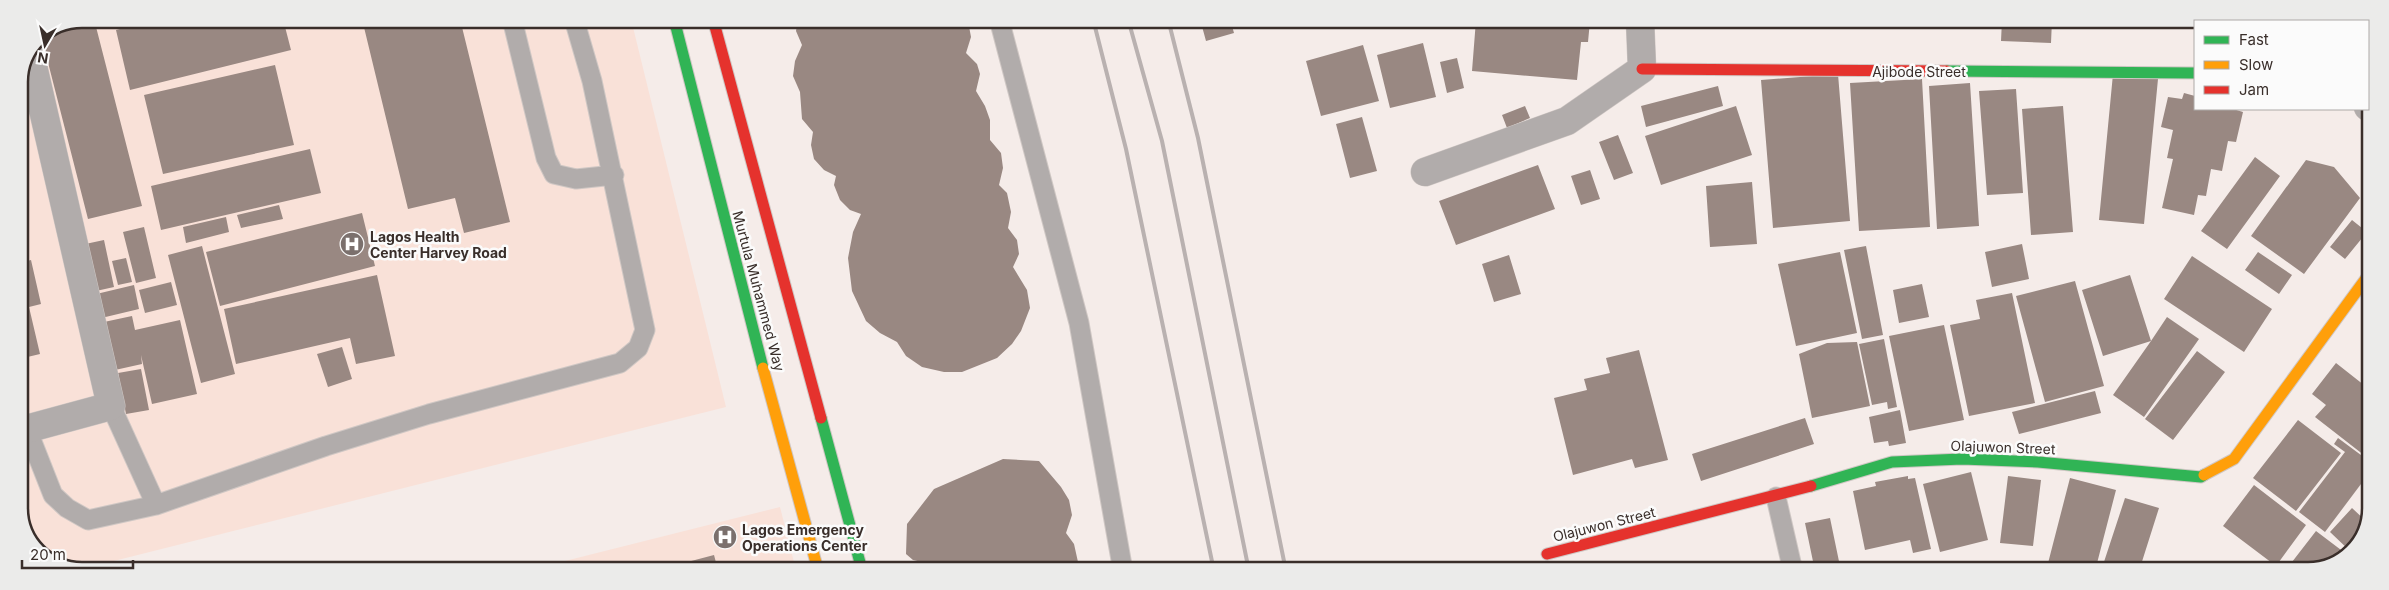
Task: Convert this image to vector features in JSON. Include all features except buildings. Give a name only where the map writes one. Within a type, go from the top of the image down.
[{"type":"street","name":"Murtula Muhammed Way","points":[[676,28],[732,252],[816,562]]},
{"type":"street","points":[[715,28],[860,562]]},
{"type":"street","points":[[1425,172],[1567,121],[1642,69],[1640,28]]},
{"type":"street","points":[[28,429],[111,406],[32,61]]},
{"type":"street","name":"Ajibode Street","points":[[1642,69],[2194,73]]},
{"type":"street","name":"Olajuwon Street","points":[[1547,554],[1776,497],[1892,462],[1962,459],[2028,462],[2201,477],[2234,459],[2361,285]]},
{"type":"lane","points":[[514,28],[546,158],[554,174],[576,180],[614,175]]},
{"type":"lane","points":[[28,441],[53,495],[67,508],[88,520],[156,505],[326,446],[429,414],[620,363],[638,348],[646,330],[614,175],[592,81],[577,28]]},
{"type":"lane","points":[[1001,28],[1079,323],[1121,562]]},
{"type":"lane","points":[[111,406],[156,505]]},
{"type":"lane","points":[[1776,497],[1791,562]]},
{"type":"shaded area","name":"Lagos Health Center Harvey Road","points":[[81,28],[633,28],[726,407],[110,562],[71,561],[54,555],[37,539],[32,529],[28,512],[28,81],[32,61],[37,51],[51,37],[71,29]]},
{"type":"shaded area","name":"Lagos Emergency Operations Center","points":[[780,507],[794,562],[561,562]]},
{"type":"railway","points":[[1095,28],[1126,149],[1212,562]]},
{"type":"railway","points":[[1131,28],[1162,141],[1247,562]]},
{"type":"railway","points":[[1170,28],[1198,138],[1284,562]]},
{"type":"traffic: fast","points":[[676,28],[763,368]]},
{"type":"traffic: fast","points":[[1947,71],[2194,73]]},
{"type":"traffic: fast","points":[[821,418],[860,562]]},
{"type":"traffic: fast","points":[[1811,486],[1892,462],[1962,459],[2038,462],[2201,477],[2204,475]]},
{"type":"traffic: slow","points":[[2204,475],[2234,459],[2361,285]]},
{"type":"traffic: slow","points":[[763,368],[816,562]]},
{"type":"traffic: jam","points":[[715,28],[821,418]]},
{"type":"traffic: jam","points":[[1642,69],[1947,71]]},
{"type":"traffic: jam","points":[[1547,554],[1811,486]]},
{"type":"place","name":"Lagos Health Center Harvey Road","points":[[352,244]]},
{"type":"place","name":"Lagos Emergency Operations Center","points":[[725,537]]}]
